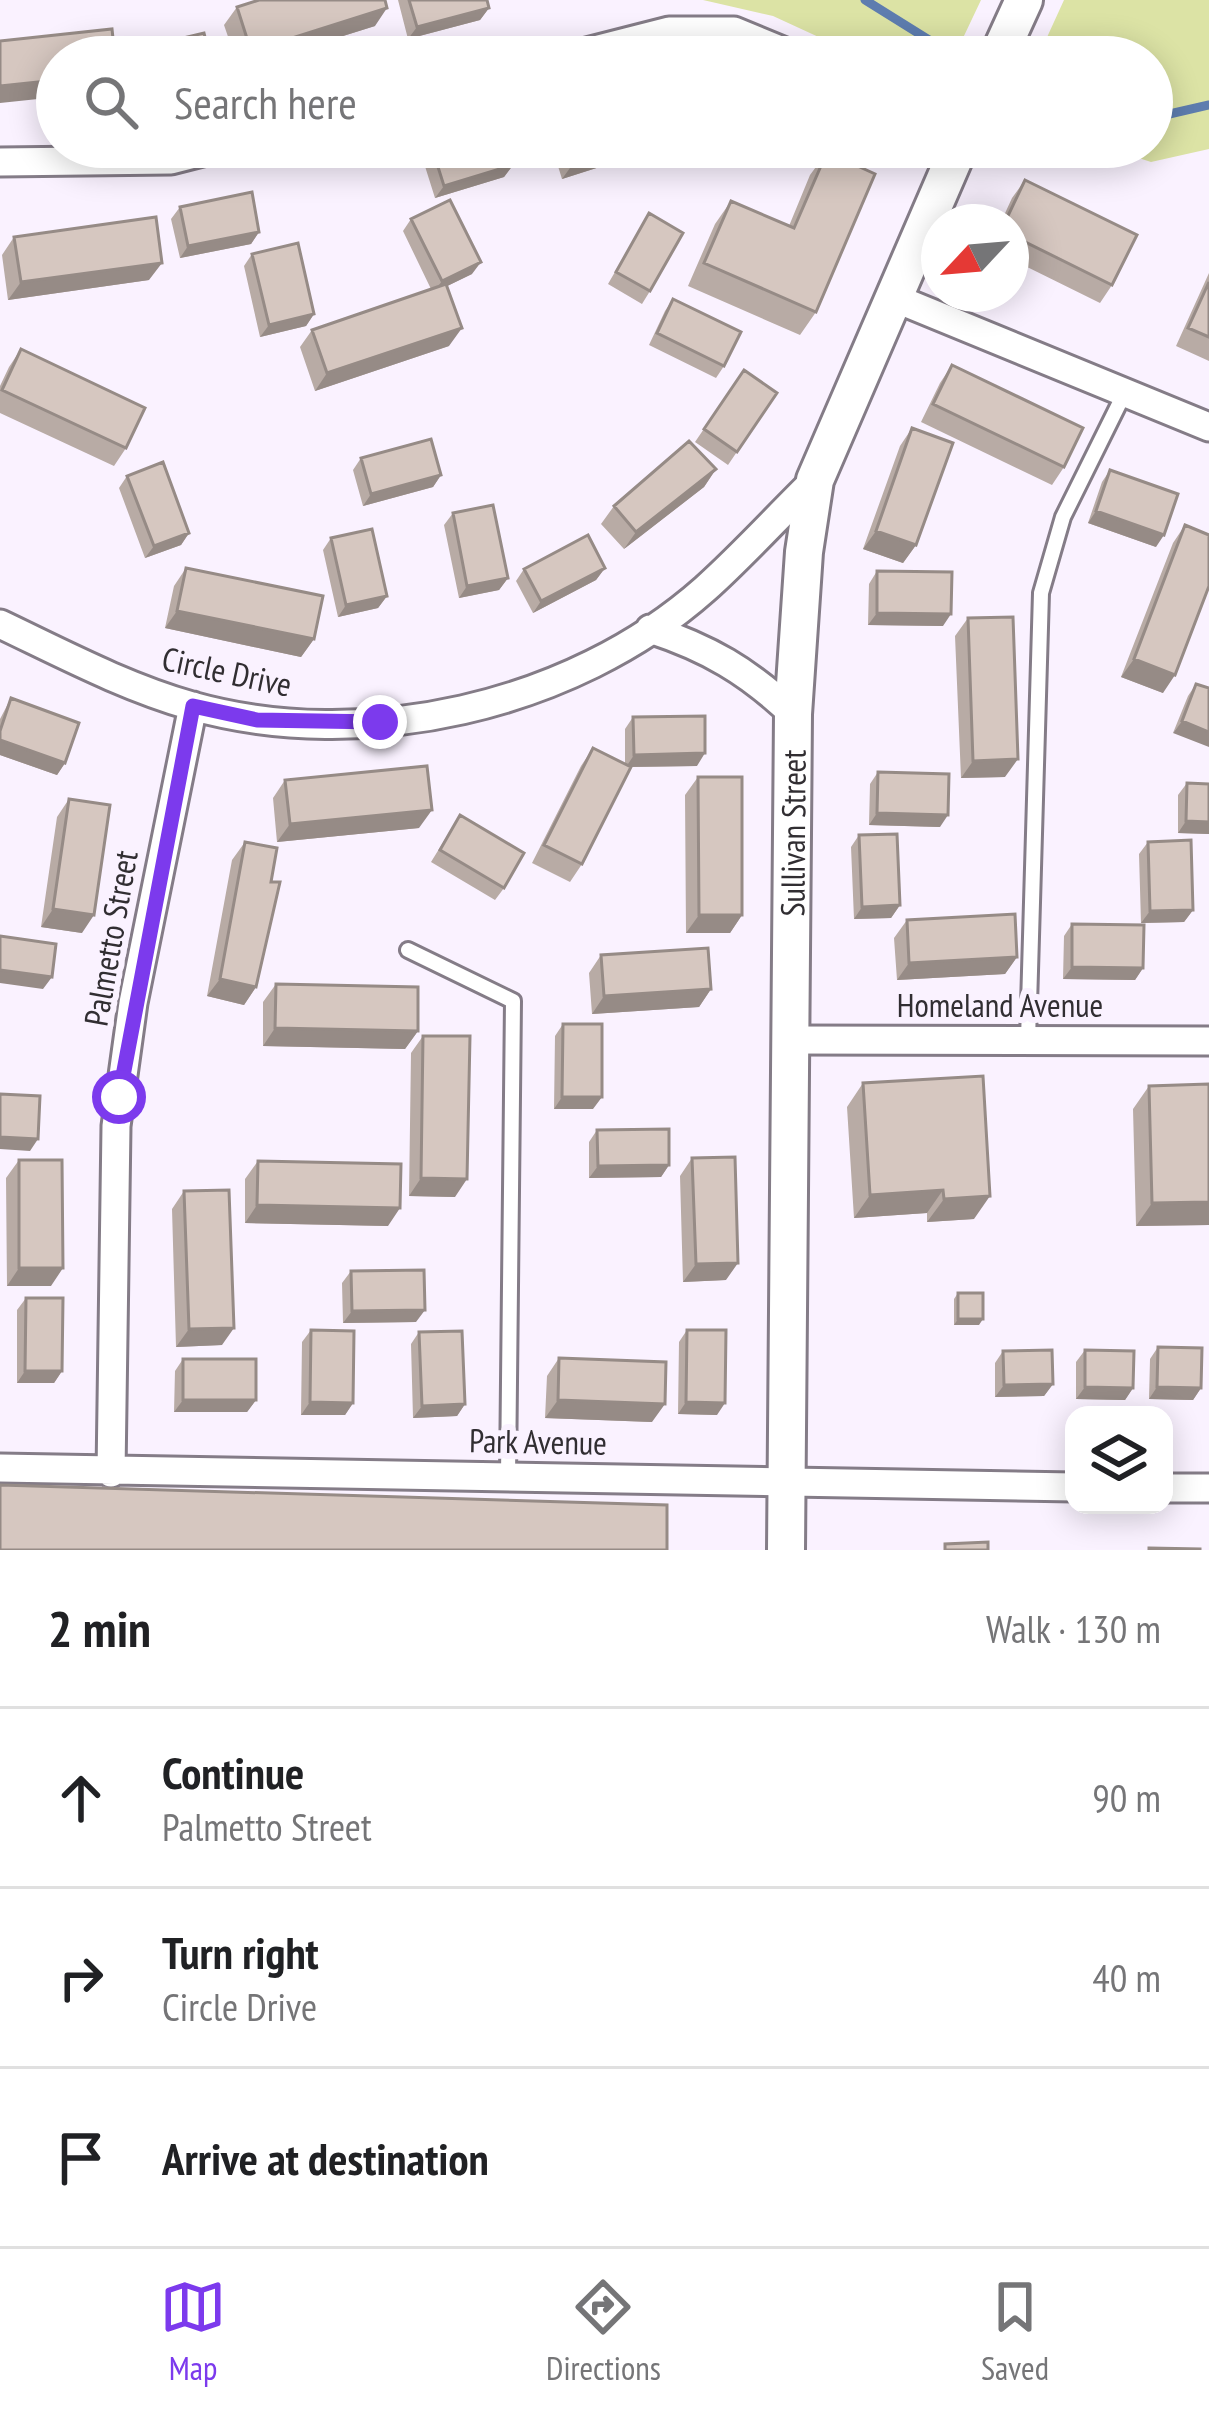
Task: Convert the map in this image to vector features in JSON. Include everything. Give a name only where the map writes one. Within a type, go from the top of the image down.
[{"type":"street","points":[[1008,36],[1024,0]]},
{"type":"street","points":[[649,36],[669,31],[734,31],[746,36]]},
{"type":"street","points":[[0,162],[36,162]]},
{"type":"street","name":"Sullivan Street","points":[[786,1550],[796,630],[815,480],[950,168]]},
{"type":"street","points":[[897,298],[1209,427]]},
{"type":"street","name":"Circle Drive","points":[[0,624],[117,680],[193,706],[257,720],[318,724],[431,716],[550,683],[650,629],[703,592],[815,480]]},
{"type":"street","points":[[650,629],[704,646],[751,674],[793,714]]},
{"type":"street","name":"Palmetto Street","points":[[111,1473],[117,1111],[193,706]]},
{"type":"street","name":"Homeland Avenue","points":[[792,1040],[1209,1041]]},
{"type":"street","name":"Park Avenue","points":[[0,1468],[1065,1486]]},
{"type":"street","points":[[1173,1488],[1209,1488]]},
{"type":"lane","points":[[1028,1040],[1041,592],[1063,517],[1125,392]]},
{"type":"lane","points":[[408,950],[513,1001],[508,1476]]},
{"type":"green space","points":[[703,0],[981,0],[964,36],[816,36],[773,16]]},
{"type":"green space","points":[[1064,0],[1209,0],[1209,149],[1173,157],[1173,36],[1048,36]]},
{"type":"building","points":[[259,0],[385,0],[387,8],[298,36],[246,36],[237,7]]},
{"type":"building","points":[[409,0],[487,0],[489,8],[417,27]]},
{"type":"building","points":[[112,29],[113,36],[47,36]]},
{"type":"building","points":[[36,37],[36,82],[0,86],[0,41]]},
{"type":"building","points":[[438,168],[503,168],[444,186]]},
{"type":"building","points":[[820,168],[862,168],[875,174],[816,312],[704,263],[731,201],[794,228]]},
{"type":"building","points":[[1025,180],[1137,235],[1112,285],[1029,244],[1029,204],[1014,204]]},
{"type":"building","points":[[252,192],[259,232],[188,246],[180,207]]},
{"type":"building","points":[[450,200],[481,262],[442,281],[411,219]]},
{"type":"building","points":[[649,213],[683,233],[650,291],[616,272]]},
{"type":"building","points":[[156,217],[162,263],[21,282],[14,237]]},
{"type":"building","points":[[298,243],[314,314],[269,325],[252,254]]},
{"type":"building","points":[[1209,282],[1209,337],[1188,328]]},
{"type":"building","points":[[446,284],[462,328],[327,373],[312,330]]},
{"type":"building","points":[[673,299],[741,332],[724,366],[657,333]]},
{"type":"building","points":[[21,349],[145,408],[126,448],[2,390]]},
{"type":"building","points":[[952,365],[1083,428],[1064,467],[933,404]]},
{"type":"building","points":[[744,370],[777,393],[737,452],[704,429]]},
{"type":"building","points":[[912,428],[953,443],[916,545],[876,531]]},
{"type":"building","points":[[431,439],[441,475],[371,494],[361,458]]},
{"type":"building","points":[[689,441],[716,469],[636,532],[614,506]]},
{"type":"building","points":[[163,462],[189,533],[154,546],[127,476]]},
{"type":"building","points":[[1110,470],[1178,494],[1164,535],[1096,511]]},
{"type":"building","points":[[493,505],[508,578],[467,586],[453,513]]},
{"type":"building","points":[[1185,525],[1209,535],[1209,586],[1175,675],[1134,659]]},
{"type":"building","points":[[372,529],[387,596],[346,605],[331,538]]},
{"type":"building","points":[[588,535],[605,568],[541,601],[524,569]]},
{"type":"building","points":[[186,568],[323,596],[314,639],[177,611]]},
{"type":"building","points":[[877,571],[952,572],[951,614],[877,613]]},
{"type":"building","points":[[1013,617],[1018,759],[973,761],[968,618]]},
{"type":"building","points":[[1196,684],[1209,688],[1209,732],[1182,721]]},
{"type":"building","points":[[11,698],[79,723],[65,763],[0,740]]},
{"type":"building","points":[[705,716],[705,753],[634,755],[633,717]]},
{"type":"building","points":[[593,748],[631,767],[582,864],[544,845]]},
{"type":"building","points":[[427,766],[432,810],[290,824],[285,780]]},
{"type":"building","points":[[878,772],[949,774],[948,815],[877,813]]},
{"type":"building","points":[[698,777],[742,777],[742,915],[699,915]]},
{"type":"building","points":[[1187,783],[1209,784],[1209,822],[1186,821]]},
{"type":"building","points":[[69,799],[110,805],[94,915],[53,909]]},
{"type":"building","points":[[460,815],[524,853],[504,888],[440,850]]},
{"type":"building","points":[[897,834],[900,905],[862,907],[859,835]]},
{"type":"building","points":[[1191,840],[1193,910],[1150,911],[1148,842]]},
{"type":"building","points":[[245,842],[277,848],[271,882],[280,882],[256,987],[220,979]]},
{"type":"building","points":[[1015,914],[1017,957],[909,963],[907,920]]},
{"type":"building","points":[[1072,924],[1144,925],[1143,968],[1072,967]]},
{"type":"building","points":[[0,936],[56,944],[52,977],[0,970]]},
{"type":"building","points":[[708,948],[711,989],[604,996],[601,955]]},
{"type":"building","points":[[276,984],[418,987],[418,1031],[275,1028]]},
{"type":"building","points":[[563,1024],[602,1024],[602,1097],[562,1097]]},
{"type":"building","points":[[423,1036],[470,1036],[467,1179],[421,1178]]},
{"type":"building","points":[[983,1076],[990,1196],[944,1199],[943,1190],[870,1195],[863,1083]]},
{"type":"building","points":[[1209,1084],[1209,1202],[1152,1203],[1149,1086]]},
{"type":"building","points":[[0,1094],[40,1096],[38,1139],[0,1137]]},
{"type":"building","points":[[669,1129],[669,1165],[598,1166],[597,1130]]},
{"type":"building","points":[[735,1157],[738,1263],[696,1264],[692,1158]]},
{"type":"building","points":[[19,1160],[62,1160],[63,1268],[19,1268]]},
{"type":"building","points":[[258,1161],[401,1164],[400,1208],[257,1205]]},
{"type":"building","points":[[229,1190],[234,1328],[189,1329],[184,1191]]},
{"type":"building","points":[[424,1270],[425,1310],[352,1311],[351,1271]]},
{"type":"building","points":[[958,1293],[983,1293],[983,1319],[958,1319]]},
{"type":"building","points":[[26,1298],[63,1298],[62,1371],[25,1371]]},
{"type":"building","points":[[311,1330],[354,1331],[353,1403],[310,1402]]},
{"type":"building","points":[[687,1330],[726,1330],[725,1403],[686,1402]]},
{"type":"building","points":[[462,1331],[465,1404],[422,1406],[419,1332]]},
{"type":"building","points":[[1158,1347],[1202,1348],[1201,1388],[1157,1387]]},
{"type":"building","points":[[1052,1350],[1053,1384],[1004,1385],[1003,1351]]},
{"type":"building","points":[[1085,1350],[1134,1351],[1133,1388],[1085,1387]]},
{"type":"building","points":[[559,1358],[666,1362],[665,1404],[558,1400]]},
{"type":"building","points":[[183,1359],[256,1359],[256,1400],[183,1400]]},
{"type":"building","points":[[0,1485],[667,1505],[667,1550],[0,1550]]},
{"type":"building","points":[[988,1542],[988,1550],[945,1550],[945,1544]]},
{"type":"waterway","points":[[865,0],[923,36]]},
{"type":"waterway","points":[[1173,113],[1209,105]]},
{"type":"route","points":[[119,1097],[133,1003],[193,706],[257,720],[380,722]]}]
